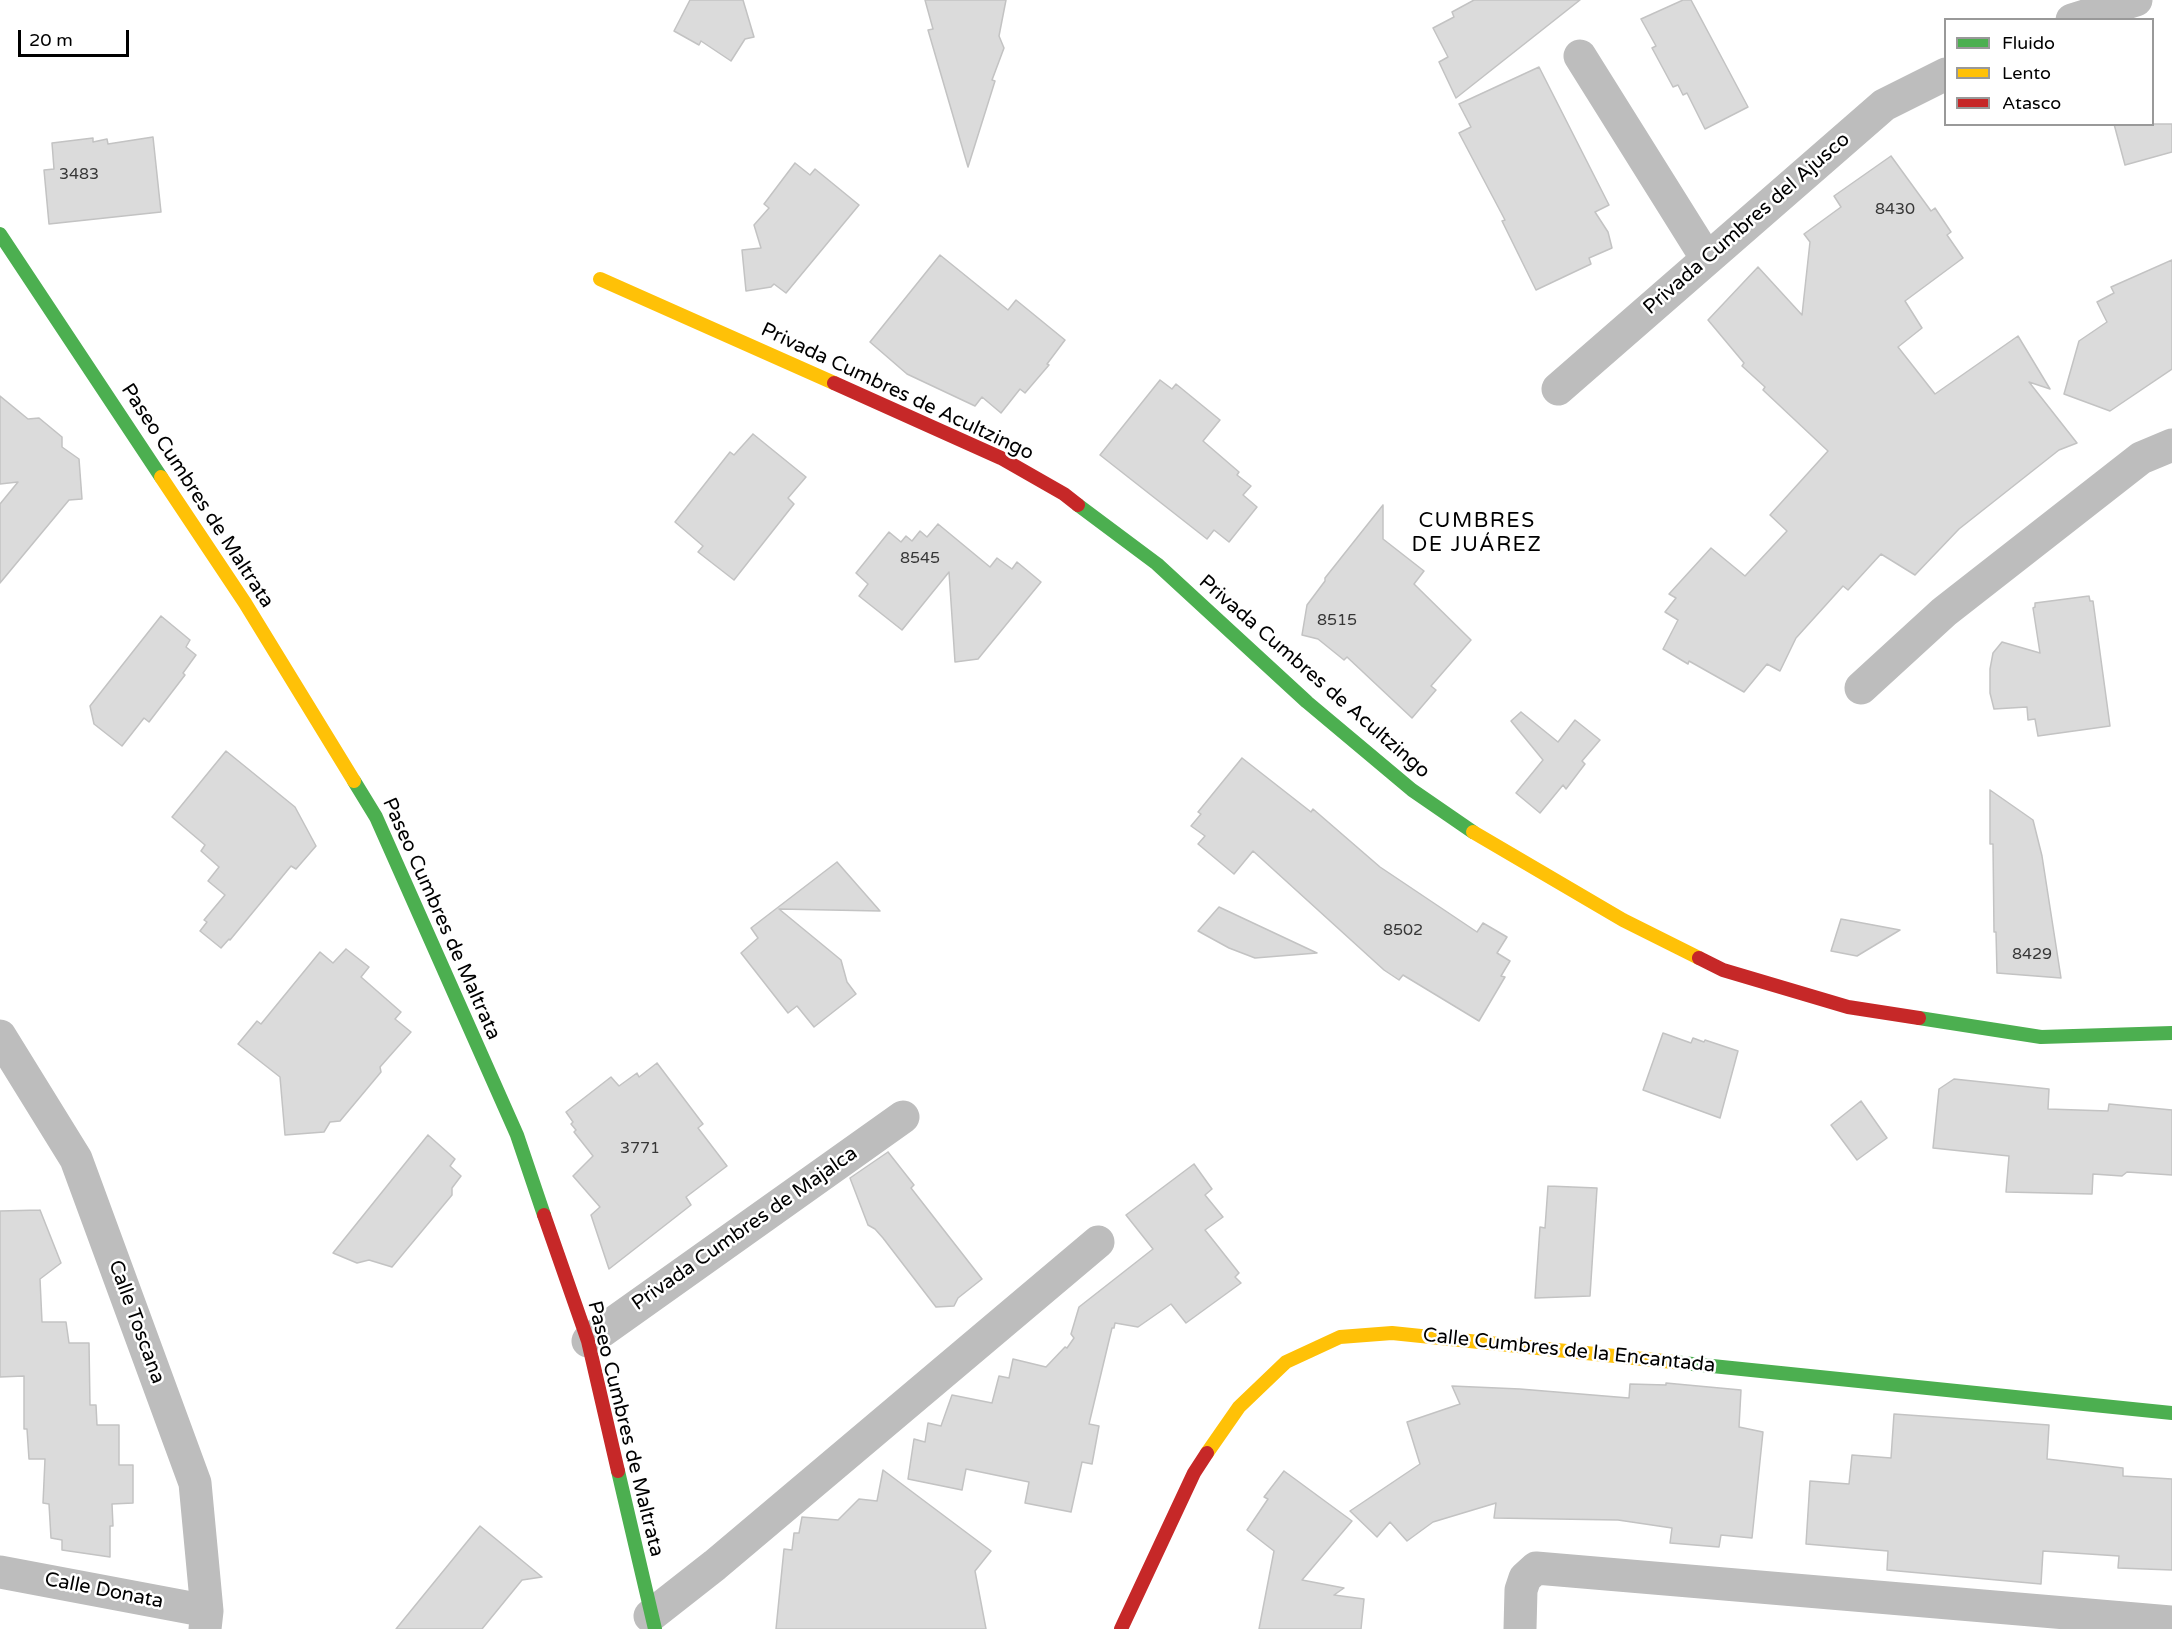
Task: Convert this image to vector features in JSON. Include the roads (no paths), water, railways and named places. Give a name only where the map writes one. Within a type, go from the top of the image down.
[{"type":"street","points":[[2078,18],[2136,0]]},
{"type":"street","points":[[1580,56],[1707,259]]},
{"type":"street","name":"Privada Cumbres del Ajusco","points":[[1558,389],[1884,105],[1944,75]]},
{"type":"street","name":"Paseo Cumbres de Maltrata","points":[[0,234],[245,603],[376,817],[517,1135],[588,1341],[653,1623]]},
{"type":"street","name":"Privada Cumbres de Acultzingo","points":[[600,279],[1000,458],[1064,494],[1156,564],[1307,702],[1412,790],[1476,834],[1623,920],[1723,970],[1848,1007],[2041,1037],[2172,1033]]},
{"type":"street","points":[[1861,688],[1944,612],[2141,458],[2172,445]]},
{"type":"street","name":"Calle Toscana","points":[[0,1036],[76,1159],[195,1483],[206,1620]]},
{"type":"street","name":"Privada Cumbres de Majalca","points":[[588,1341],[903,1117]]},
{"type":"street","points":[[653,1623],[725,1558],[1098,1242]]},
{"type":"street","name":"Calle Cumbres de la Encantada","points":[[1121,1629],[1194,1473],[1239,1407],[1286,1362],[1340,1337],[1392,1333],[2172,1413]]},
{"type":"street","points":[[1520,1629],[1521,1590],[1525,1578],[1536,1568],[2172,1622]]},
{"type":"street","name":"Calle Donata","points":[[0,1572],[206,1620]]},
{"type":"district","name":"CUMBRES DE JUÁREZ","points":[[1477,533]]}]
